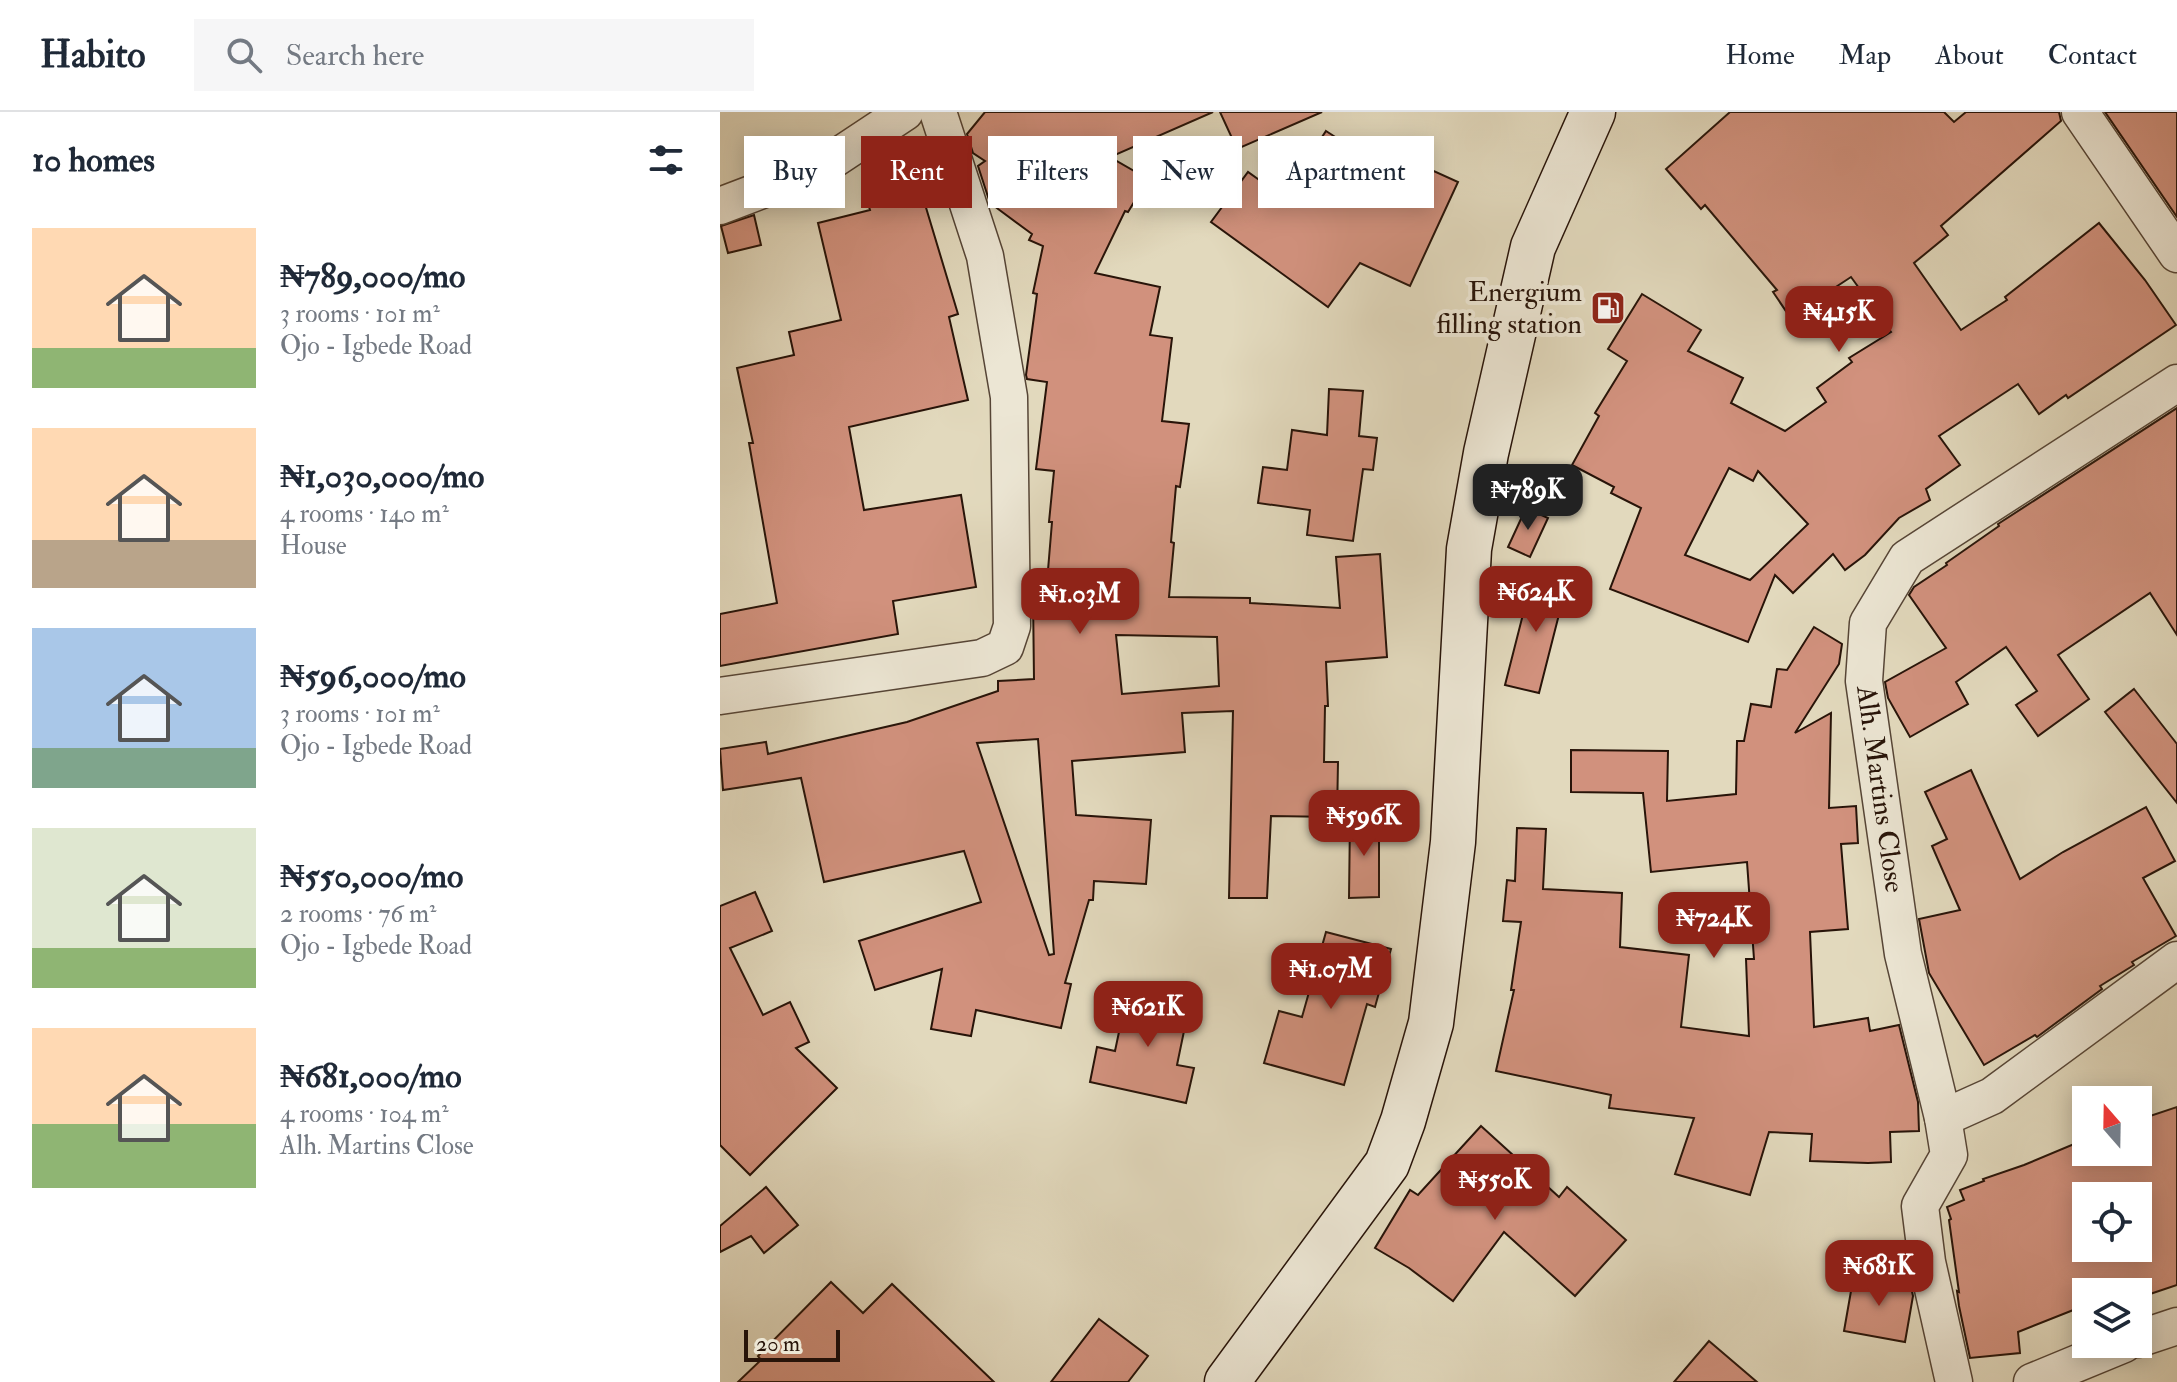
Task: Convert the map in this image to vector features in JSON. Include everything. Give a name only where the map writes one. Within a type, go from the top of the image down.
[{"type":"main road","points":[[1239,1367],[1387,1164],[1403,1121],[1431,1023],[1453,842],[1469,549],[1486,453],[1533,247],[1593,112]]},
{"type":"street","points":[[720,206],[822,167],[905,112]]},
{"type":"street","points":[[720,696],[982,658],[1005,647],[1012,626],[1009,397],[985,256],[938,112]]},
{"type":"street","points":[[2080,112],[2177,254]]},
{"type":"street","name":"Alh. Martins Close","points":[[1954,1382],[1927,1262],[1920,1206],[1949,1155],[1901,940],[1864,681],[1868,623],[1907,558],[2177,383]]},
{"type":"street","points":[[1943,1118],[1992,1096],[2177,960]]},
{"type":"street","points":[[2152,1334],[2177,1326]]},
{"type":"street","points":[[2032,1382],[2090,1358]]},
{"type":"building","points":[[985,112],[1213,112],[1158,136],[1133,136],[1133,147],[1117,154],[1117,136],[988,136],[988,197],[978,166],[985,161],[973,153],[972,136],[968,136]]},
{"type":"building","points":[[1220,112],[1322,112],[1267,136],[1258,136],[1258,140],[1242,147],[1242,136],[1231,136]]},
{"type":"building","points":[[1730,112],[1944,112],[1954,122],[1966,112],[2059,112],[2061,121],[1941,226],[1948,235],[1914,263],[1961,330],[2007,300],[2005,297],[2099,223],[2176,325],[2039,414],[2018,384],[1939,436],[1960,465],[1926,489],[1930,500],[1899,518],[1865,555],[1845,570],[1833,554],[1793,593],[1775,575],[1748,642],[1610,589],[1641,508],[1611,493],[1614,487],[1572,465],[1599,416],[1595,413],[1627,361],[1608,349],[1642,294],[1701,330],[1688,351],[1743,378],[1731,403],[1785,431],[1826,402],[1817,388],[1852,362],[1849,358],[1891,332],[1851,277],[1790,317],[1773,292],[1777,290],[1705,205],[1701,209],[1666,169]],"holes":[[[1729,468],[1753,481],[1758,471],[1808,524],[1750,580],[1685,555]]]},
{"type":"building","points":[[2105,112],[2177,112],[2177,217]]},
{"type":"building","points":[[1117,161],[1133,170],[1133,204],[1128,212],[1125,211],[1095,273],[1160,287],[1150,335],[1172,338],[1162,421],[1189,424],[1180,487],[1176,486],[1169,597],[1250,598],[1250,603],[1340,608],[1336,557],[1380,554],[1387,657],[1326,662],[1328,706],[1325,706],[1324,762],[1338,762],[1337,817],[1271,816],[1267,898],[1229,898],[1233,711],[1182,713],[1185,752],[1072,761],[1076,815],[1151,820],[1146,884],[1094,881],[1093,900],[1089,900],[1065,983],[1071,984],[1061,1028],[976,1010],[971,1036],[931,1029],[942,969],[875,990],[859,941],[981,902],[964,851],[824,882],[801,778],[723,790],[720,749],[766,742],[768,754],[907,722],[998,691],[998,681],[1034,679],[1033,595],[1046,594],[1054,471],[1036,469],[1047,382],[1027,379],[1026,375],[1037,294],[1033,293],[1043,246],[1029,240],[1032,234],[997,208],[1117,208]],"holes":[[[1116,635],[1217,637],[1219,686],[1122,694]],[[1038,739],[1054,954],[1049,955],[977,743]]]},
{"type":"building","points":[[1434,171],[1458,182],[1410,286],[1360,263],[1328,307],[1211,222],[1221,208],[1242,208],[1242,180],[1248,172],[1258,179],[1258,208],[1434,208]]},
{"type":"building","points":[[926,208],[958,314],[949,317],[968,400],[849,427],[864,510],[961,495],[976,587],[893,601],[898,634],[720,666],[720,614],[777,603],[749,443],[753,443],[737,368],[794,355],[789,332],[841,320],[818,223],[870,210]]},
{"type":"building","points":[[754,215],[761,245],[728,253],[721,226]]},
{"type":"building","points":[[1329,389],[1363,391],[1359,436],[1377,438],[1373,470],[1363,469],[1353,541],[1307,535],[1310,510],[1258,503],[1263,467],[1287,470],[1292,430],[1327,435]]},
{"type":"building","points":[[2177,408],[2177,635],[2150,593],[2058,655],[2089,699],[2038,736],[2016,705],[2037,691],[2006,647],[1956,682],[1968,704],[1910,737],[1888,698],[1885,682],[1946,648],[1909,595],[1914,587],[1998,524]]},
{"type":"building","points":[[1526,508],[1548,518],[1530,557],[1508,547]]},
{"type":"building","points":[[1533,575],[1567,583],[1539,693],[1505,685]]},
{"type":"building","points":[[1814,627],[1842,644],[1839,664],[1795,733],[1831,713],[1829,808],[1856,806],[1858,843],[1841,844],[1848,929],[1810,932],[1814,1027],[1868,1018],[1870,1031],[1899,1025],[1918,1102],[1919,1131],[1890,1132],[1891,1162],[1868,1163],[1810,1161],[1812,1134],[1769,1132],[1750,1195],[1675,1174],[1694,1118],[1609,1108],[1611,1095],[1496,1071],[1514,990],[1511,990],[1521,922],[1503,921],[1507,880],[1515,881],[1517,828],[1546,829],[1543,889],[1622,893],[1620,947],[1689,955],[1681,1027],[1749,1036],[1746,959],[1754,959],[1747,862],[1651,872],[1643,793],[1571,792],[1571,750],[1668,751],[1667,801],[1736,794],[1737,741],[1744,741],[1751,704],[1771,707],[1777,669],[1787,670]]},
{"type":"building","points":[[2134,689],[2177,744],[2177,803],[2105,712]]},
{"type":"building","points":[[1971,770],[2020,879],[2146,807],[2175,861],[2143,878],[2176,936],[2132,962],[2134,965],[2100,986],[2102,989],[2037,1037],[2035,1035],[1984,1065],[1929,973],[1919,919],[1960,910],[1932,846],[1947,839],[1925,792]]},
{"type":"building","points":[[1350,819],[1379,819],[1379,897],[1349,898]]},
{"type":"building","points":[[755,892],[772,931],[730,948],[763,1015],[790,1002],[809,1042],[796,1048],[837,1088],[750,1175],[720,1145],[720,906]]},
{"type":"building","points":[[1326,932],[1391,949],[1375,1007],[1367,1004],[1344,1085],[1264,1063],[1279,1011],[1302,1017]]},
{"type":"building","points":[[1128,989],[1190,1002],[1177,1065],[1194,1068],[1186,1103],[1090,1082],[1097,1047],[1115,1051]]},
{"type":"building","points":[[2177,1107],[2177,1285],[2152,1293],[2152,1278],[2072,1278],[2072,1311],[2018,1332],[2020,1353],[1970,1358],[1959,1306],[1951,1219],[1947,1207],[1964,1200],[1960,1190],[2072,1145],[2072,1166],[2152,1166],[2152,1115]]},
{"type":"building","points":[[1481,1126],[1559,1197],[1567,1187],[1626,1240],[1575,1296],[1504,1232],[1453,1301],[1409,1268],[1375,1248],[1410,1190],[1418,1195]]},
{"type":"building","points":[[766,1187],[798,1225],[764,1253],[751,1236],[720,1252],[720,1226]]},
{"type":"building","points":[[1854,1274],[1910,1283],[1913,1296],[1905,1342],[1844,1331]]},
{"type":"building","points":[[831,1282],[863,1313],[892,1284],[994,1382],[738,1382],[761,1360],[758,1356]]},
{"type":"building","points":[[1099,1319],[1148,1356],[1128,1382],[1051,1382]]},
{"type":"building","points":[[1709,1341],[1757,1382],[1674,1382]]},
{"type":"place","name":"Energium filling station","points":[[1608,308]]}]
